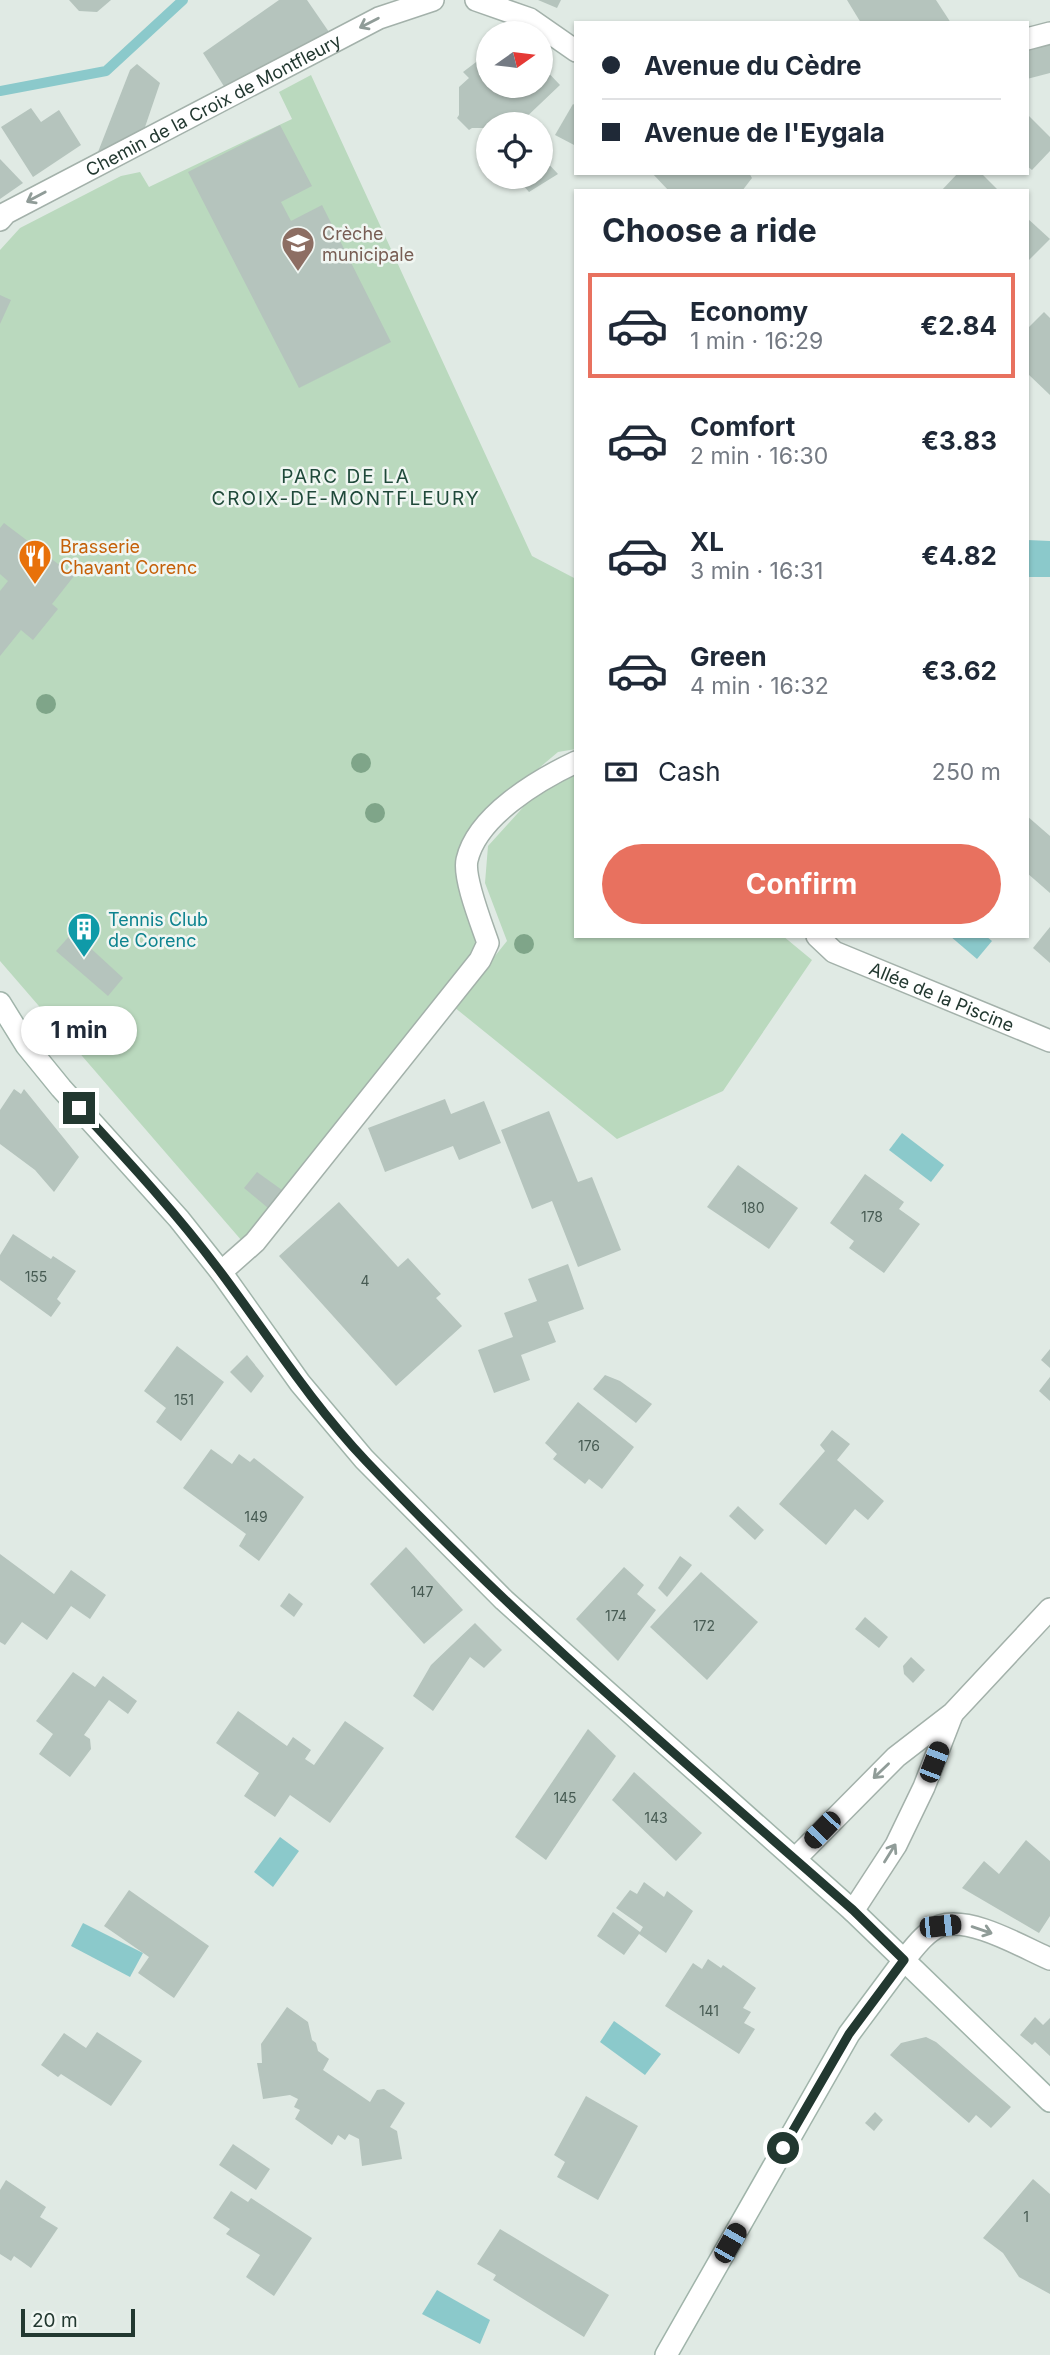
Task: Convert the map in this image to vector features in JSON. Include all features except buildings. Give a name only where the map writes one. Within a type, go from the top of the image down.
[{"type":"street","name":"Chemin de la Croix de Montfleury","points":[[0,220],[5,213],[379,18],[433,0]]},
{"type":"street","points":[[476,0],[530,19],[574,50]]},
{"type":"street","points":[[1029,38],[1050,33]]},
{"type":"street","points":[[221,1272],[255,1242],[480,960],[488,943],[471,892],[466,861],[481,828],[544,777],[574,763]]},
{"type":"street","name":"Allée de la Piscine","points":[[819,938],[834,951],[1050,1041]]},
{"type":"street","points":[[0,1003],[26,1045],[61,1088],[159,1195],[221,1272],[300,1383],[364,1459],[504,1600],[853,1910],[1050,2101]]},
{"type":"street","points":[[795,1859],[895,1757],[953,1713],[1050,1609]]},
{"type":"street","points":[[853,1910],[896,1845],[924,1787],[953,1713]]},
{"type":"street","points":[[666,2355],[849,2034],[924,1936],[940,1926],[962,1924],[991,1933],[1050,1959]]},
{"type":"green space","points":[[311,75],[532,556],[574,578],[574,749],[558,752],[513,790],[463,850],[477,929],[475,951],[242,1241],[0,961],[0,250],[20,228],[121,176],[140,172],[149,187],[292,119],[279,92]]},
{"type":"green space","points":[[574,772],[574,938],[785,938],[812,960],[723,1091],[617,1139],[454,1007],[507,941],[485,883],[488,846],[545,783]]},
{"type":"water","points":[[1029,540],[1050,541],[1050,577],[1029,577]]},
{"type":"water","points":[[952,938],[988,938],[992,941],[977,959]]},
{"type":"water","points":[[902,1133],[944,1165],[931,1182],[889,1150]]},
{"type":"water","points":[[280,1837],[299,1851],[273,1887],[254,1872]]},
{"type":"water","points":[[83,1923],[143,1953],[130,1977],[71,1946]]},
{"type":"water","points":[[614,2021],[661,2054],[645,2075],[600,2042]]},
{"type":"water","points":[[437,2290],[490,2320],[480,2344],[422,2314]]},
{"type":"waterway","points":[[0,91],[106,71],[183,0]]},
{"type":"place","name":"Crèche municipale","points":[[298,273]]},
{"type":"place","name":"Brasserie Chavant Corenc","points":[[35,586]]},
{"type":"place","name":"Tennis Club de Corenc","points":[[84,959]]},
{"type":"district","name":"PARC DE LA CROIX-DE-MONTFLEURY","points":[[346,487]]},
{"type":"route","points":[[79,1108],[179,1219],[221,1272],[300,1383],[364,1459],[504,1600],[853,1910],[904,1960],[849,2034],[783,2148]]}]
